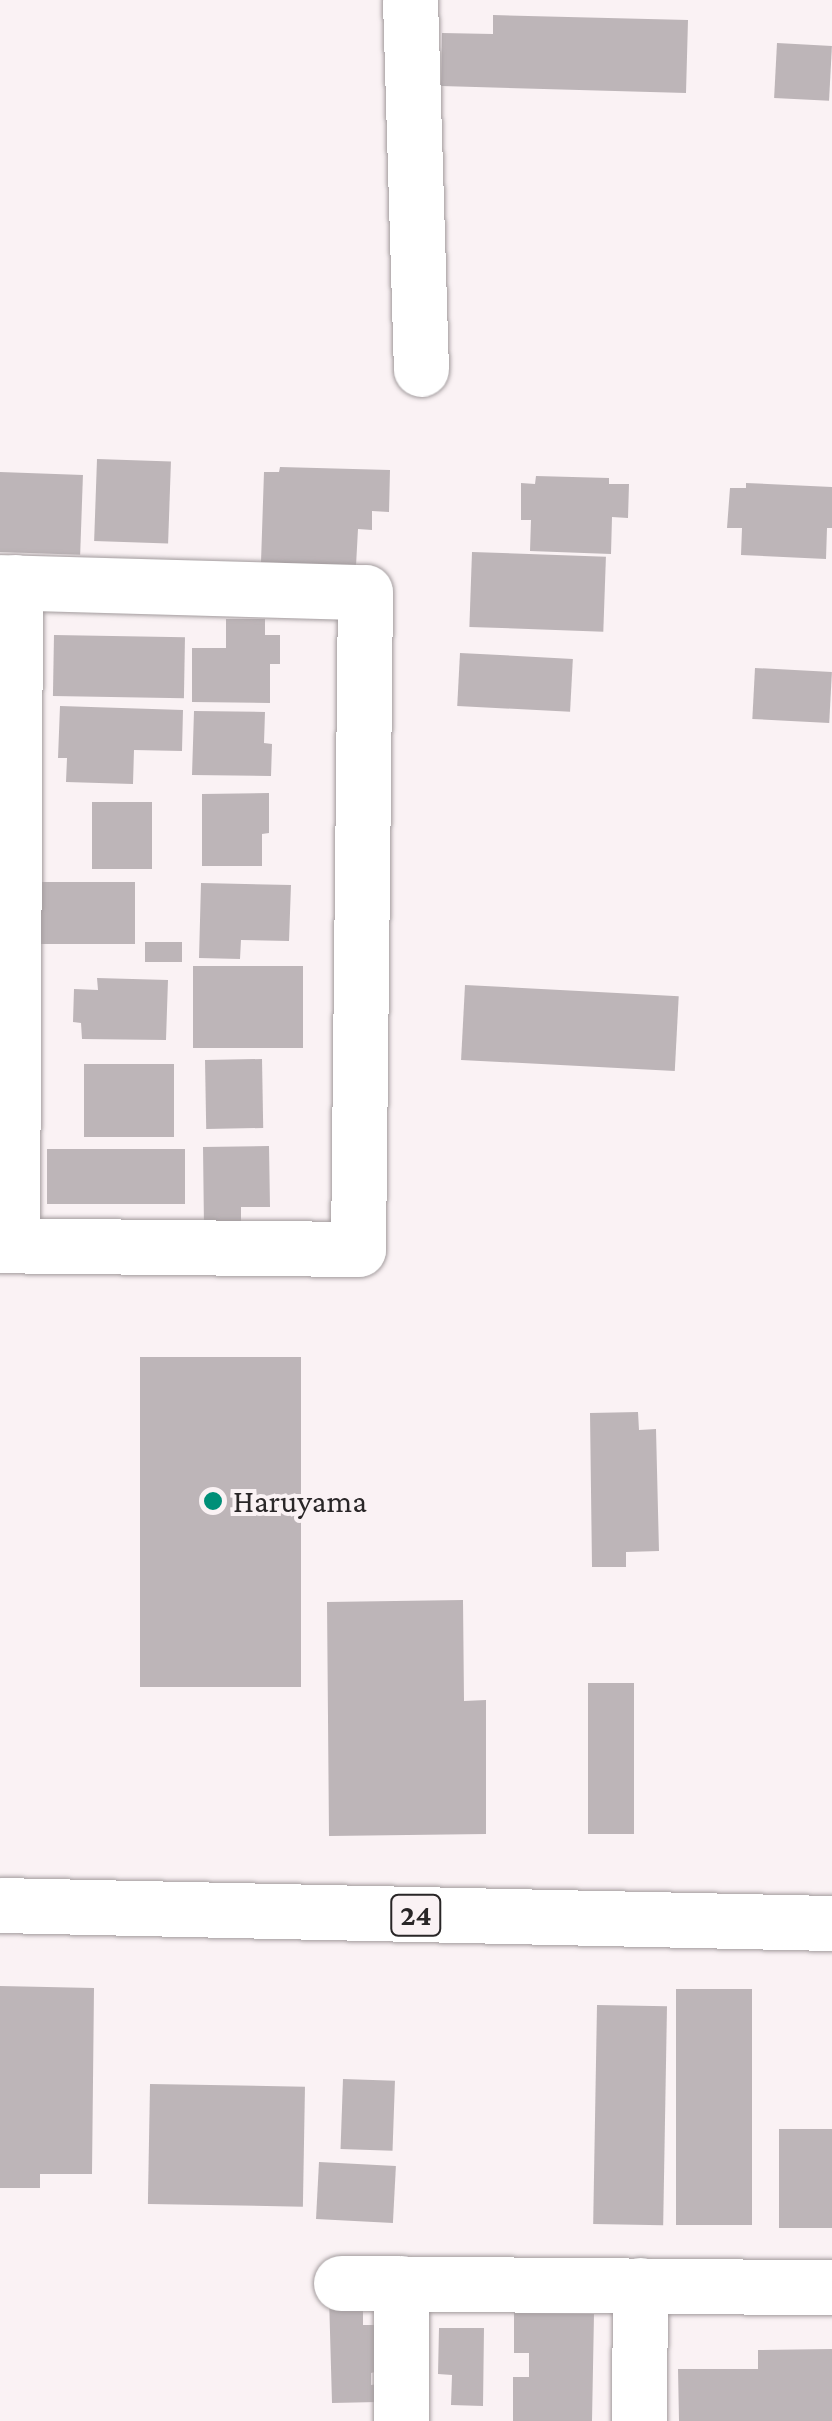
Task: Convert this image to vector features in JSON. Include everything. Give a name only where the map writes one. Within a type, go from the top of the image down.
[{"type":"main road","points":[[410,0],[421,369]]},
{"type":"main road","points":[[8,582],[365,592],[358,1248],[6,1245],[8,582]]},
{"type":"main road","name":"24","points":[[0,1906],[832,1924]]},
{"type":"main road","points":[[341,2282],[832,2287]]},
{"type":"main road","points":[[401,2283],[401,2421]]},
{"type":"main road","points":[[639,2421],[640,2285]]},
{"type":"building","points":[[493,15],[688,20],[686,93],[441,86],[442,33],[493,34]]},
{"type":"building","points":[[777,43],[832,46],[829,101],[774,98]]},
{"type":"building","points":[[97,459],[171,462],[168,544],[94,541]]},
{"type":"building","points":[[280,467],[390,470],[389,512],[372,511],[372,530],[358,529],[356,566],[261,562],[264,472],[279,472]]},
{"type":"building","points":[[0,472],[83,475],[80,555],[0,552]]},
{"type":"building","points":[[536,476],[609,478],[609,484],[629,484],[628,518],[612,517],[611,554],[530,551],[531,520],[521,520],[521,483],[535,484]]},
{"type":"building","points":[[746,483],[832,487],[832,528],[827,528],[826,559],[741,555],[742,528],[727,528],[730,488],[746,488]]},
{"type":"building","points":[[472,552],[606,557],[603,632],[469,627]]},
{"type":"building","points":[[226,619],[265,619],[265,635],[280,635],[280,664],[270,664],[270,703],[192,702],[192,648],[226,648]]},
{"type":"building","points":[[54,635],[185,637],[184,698],[53,696]]},
{"type":"building","points":[[460,653],[573,659],[570,712],[457,706]]},
{"type":"building","points":[[755,668],[832,672],[829,723],[752,719]]},
{"type":"building","points":[[60,706],[183,710],[182,751],[134,750],[133,784],[66,782],[67,758],[58,758]]},
{"type":"building","points":[[194,711],[265,712],[264,743],[272,744],[271,776],[192,775]]},
{"type":"building","points":[[269,793],[269,833],[262,834],[262,866],[202,866],[202,794]]},
{"type":"building","points":[[92,802],[152,802],[152,869],[92,869]]},
{"type":"building","points":[[37,882],[135,882],[135,944],[37,944]]},
{"type":"building","points":[[201,883],[291,885],[289,941],[241,940],[240,959],[199,958]]},
{"type":"building","points":[[145,942],[182,942],[182,962],[145,962]]},
{"type":"building","points":[[193,966],[303,966],[303,1048],[193,1048]]},
{"type":"building","points":[[97,978],[168,980],[166,1040],[82,1039],[81,1023],[73,1022],[74,989],[98,990]]},
{"type":"building","points":[[465,985],[679,996],[675,1071],[461,1060]]},
{"type":"building","points":[[262,1059],[263,1128],[206,1129],[205,1060]]},
{"type":"building","points":[[84,1064],[174,1064],[174,1137],[84,1137]]},
{"type":"building","points":[[269,1146],[270,1207],[241,1207],[241,1227],[204,1228],[203,1147]]},
{"type":"building","points":[[47,1149],[185,1149],[185,1204],[47,1204]]},
{"type":"building","points":[[140,1357],[301,1357],[301,1687],[140,1687]]},
{"type":"building","points":[[638,1412],[639,1430],[656,1429],[659,1551],[626,1552],[626,1567],[592,1567],[590,1413]]},
{"type":"building","points":[[463,1600],[464,1701],[486,1700],[486,1834],[329,1836],[327,1602]]},
{"type":"building","points":[[588,1683],[634,1683],[634,1834],[588,1834]]},
{"type":"building","points":[[0,1986],[94,1988],[92,2174],[40,2174],[40,2188],[0,2188]]},
{"type":"building","points":[[676,1989],[752,1989],[752,2225],[676,2225]]},
{"type":"building","points":[[597,2005],[667,2006],[663,2225],[593,2224]]},
{"type":"building","points":[[343,2079],[395,2081],[393,2151],[341,2149]]},
{"type":"building","points":[[150,2084],[305,2087],[303,2207],[148,2204]]},
{"type":"building","points":[[779,2129],[832,2129],[832,2228],[779,2228]]},
{"type":"building","points":[[319,2162],[396,2166],[393,2223],[316,2219]]},
{"type":"building","points":[[329,2297],[363,2301],[363,2325],[379,2325],[375,2372],[371,2373],[371,2385],[378,2384],[378,2402],[332,2403]]},
{"type":"building","points":[[514,2313],[594,2314],[592,2421],[513,2421],[513,2377],[529,2377],[529,2353],[514,2353]]},
{"type":"building","points":[[439,2328],[484,2328],[483,2406],[451,2405],[452,2375],[438,2374]]},
{"type":"building","points":[[832,2349],[832,2421],[679,2421],[678,2369],[758,2369],[758,2350]]},
{"type":"place","name":"Haruyama","points":[[213,1501]]}]
